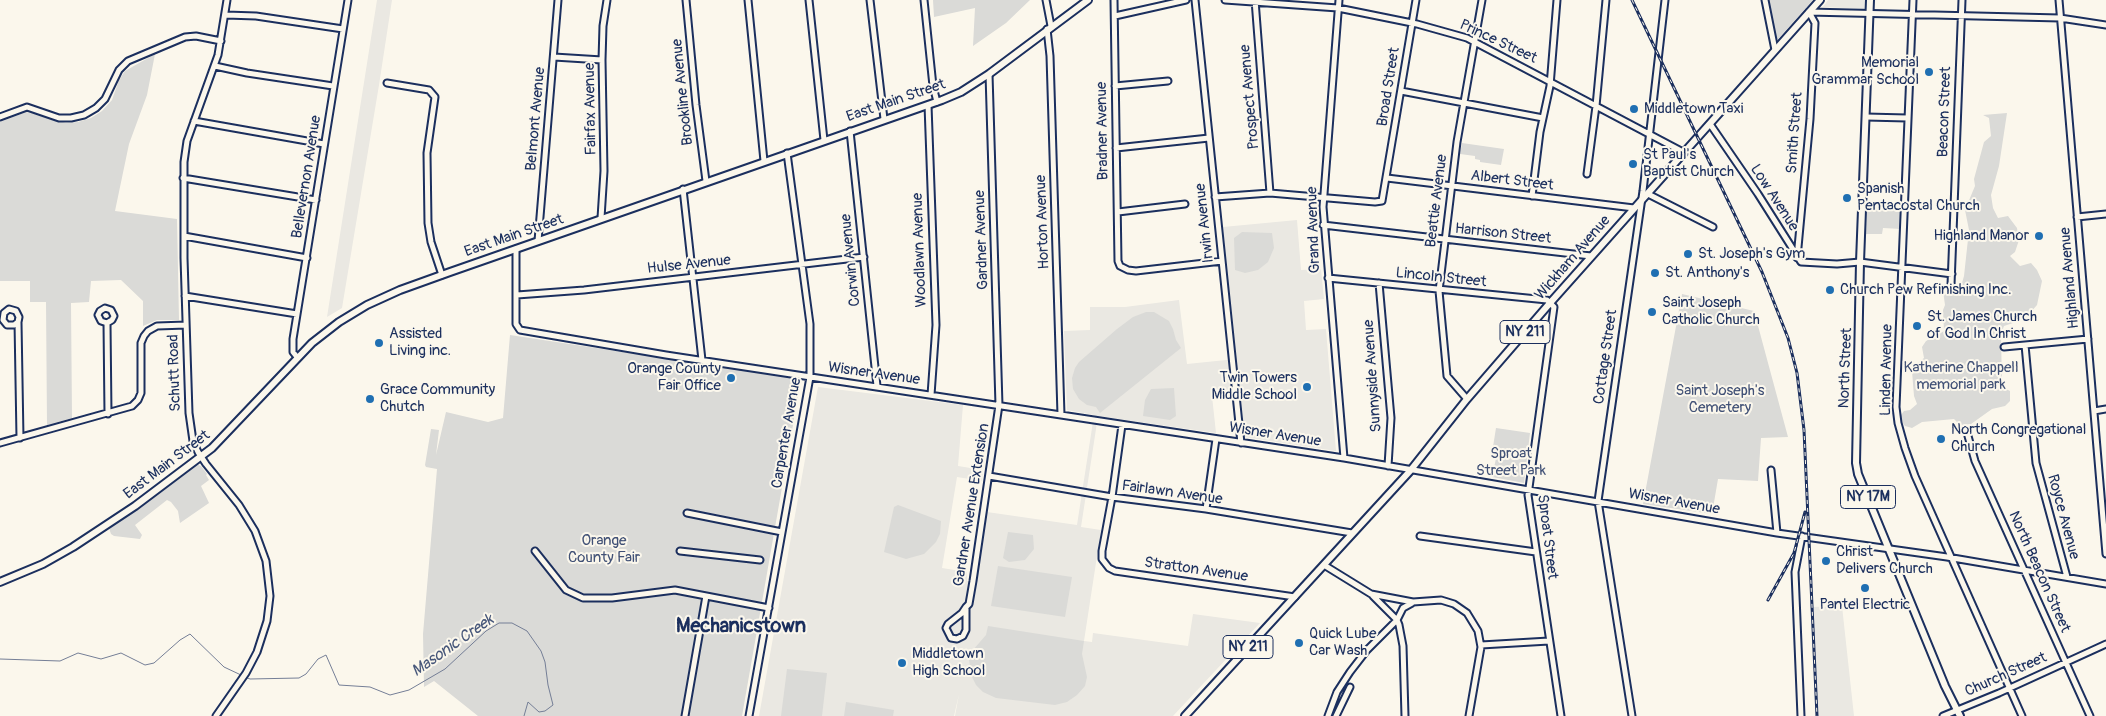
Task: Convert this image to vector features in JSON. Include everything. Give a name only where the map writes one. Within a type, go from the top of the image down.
[{"type":"main road","name":"East Main Street","points":[[0,582],[43,564],[73,547],[134,506],[200,456],[229,431],[297,357],[326,332],[367,305],[393,292],[442,274],[961,92],[989,74],[1049,27],[1088,0]]},
{"type":"main road","name":"Wickham Avenue","points":[[1184,716],[1410,471],[1467,399],[1550,303],[1820,0]]},
{"type":"main road","name":"North Street","points":[[1870,0],[1855,455],[1858,474],[1944,686],[1959,713]]},
{"type":"street","name":"Schutt Road","points":[[216,716],[240,682],[257,652],[267,621],[270,584],[262,546],[249,520],[200,456],[193,441],[190,428],[183,178],[186,148],[222,41],[227,0]]},
{"type":"street","name":"Bellevernon Avenue","points":[[297,357],[293,348],[297,314],[348,0]]},
{"type":"street","name":"Belmont Avenue","points":[[538,241],[558,0]]},
{"type":"street","name":"Fairfax Avenue","points":[[601,218],[604,171],[602,60],[603,26],[607,0]]},
{"type":"street","name":"Brookline Avenue","points":[[686,0],[696,105],[706,180]]},
{"type":"street","points":[[748,0],[764,161]]},
{"type":"street","points":[[809,0],[824,140]]},
{"type":"street","points":[[870,0],[884,119]]},
{"type":"street","points":[[924,0],[933,86],[937,102]]},
{"type":"street","name":"Horton Avenue","points":[[1046,0],[1049,27],[1061,415]]},
{"type":"street","name":"Bradner Avenue","points":[[1114,0],[1118,261],[1122,268],[1136,271],[1222,261]]},
{"type":"street","points":[[1114,16],[1186,0]]},
{"type":"street","name":"Irwin Avenue","points":[[1195,0],[1241,444]]},
{"type":"street","name":"Prince Street","points":[[1225,0],[1338,8],[1411,23],[1474,42],[1684,152]]},
{"type":"street","name":"Grand Avenue","points":[[1339,0],[1323,197],[1323,225],[1344,458]]},
{"type":"street","name":"Broad Street","points":[[1323,197],[1380,201],[1383,198],[1416,0]]},
{"type":"street","name":"Beattie Avenue","points":[[1467,399],[1447,376],[1438,291],[1451,186],[1482,0]]},
{"type":"street","points":[[1532,196],[1543,118],[1550,86],[1557,0]]},
{"type":"street","points":[[1587,174],[1596,106],[1606,0]]},
{"type":"street","name":"Cottage Street","points":[[1632,716],[1598,501],[1641,200],[1665,0]]},
{"type":"street","points":[[1765,0],[1775,50]]},
{"type":"street","name":"Linden Avenue","points":[[1912,0],[1903,269],[1896,407],[1898,423],[1915,476],[2022,716]]},
{"type":"street","name":"Beacon Street","points":[[1951,285],[1962,0]]},
{"type":"street","name":"Highland Avenue","points":[[2059,0],[2106,554]]},
{"type":"street","name":"Prospect Avenue","points":[[1255,1],[1270,192]]},
{"type":"street","points":[[1809,12],[2060,18],[2106,25]]},
{"type":"street","name":"Smith Street","points":[[1797,258],[1810,119],[1815,24],[1809,12]]},
{"type":"street","points":[[226,15],[256,16],[343,29]]},
{"type":"street","points":[[0,117],[27,107],[59,118],[84,115],[96,108],[105,99],[118,70],[128,61],[185,36],[222,41]]},
{"type":"street","points":[[554,57],[602,60]]},
{"type":"street","points":[[215,66],[333,86]]},
{"type":"street","name":"Gardner Avenue","points":[[989,74],[1000,406]]},
{"type":"street","points":[[1115,86],[1168,81]]},
{"type":"street","points":[[387,83],[429,90],[435,97],[427,152],[428,223],[431,242],[442,274]]},
{"type":"street","points":[[1401,91],[1543,118]]},
{"type":"street","name":"Woodlawn Avenue","points":[[928,105],[936,325],[931,395]]},
{"type":"street","points":[[1866,117],[1907,118]]},
{"type":"street","points":[[194,121],[324,144]]},
{"type":"street","name":"Low Avenue","points":[[1710,124],[1758,194],[1797,258]]},
{"type":"street","name":"Corwin Avenue","points":[[850,131],[877,386]]},
{"type":"street","points":[[1116,148],[1209,138]]},
{"type":"street","name":"Carpenter Avenue","points":[[750,716],[810,377],[810,332],[787,153]]},
{"type":"street","points":[[183,178],[316,200]]},
{"type":"street","name":"Albert Street","points":[[1387,178],[1634,208]]},
{"type":"street","points":[[683,189],[702,360]]},
{"type":"street","points":[[1215,197],[1270,192],[1323,197]]},
{"type":"street","points":[[1648,194],[1713,227]]},
{"type":"street","points":[[1118,212],[1185,204]]},
{"type":"street","points":[[2077,217],[2106,214]]},
{"type":"street","name":"Harrison Street","points":[[1323,225],[1591,256]]},
{"type":"street","points":[[184,236],[307,258]]},
{"type":"street","name":"Wisner Avenue","points":[[516,249],[516,324],[520,330],[1241,444],[1344,458],[1410,471],[1598,501],[1777,533],[1951,558],[2106,584]]},
{"type":"street","name":"Hulse Avenue","points":[[517,295],[584,290],[803,266],[864,257]]},
{"type":"street","points":[[1797,258],[1806,263],[1837,264],[1860,262],[1952,274]]},
{"type":"street","name":"Lincoln Street","points":[[1328,278],[1438,291],[1547,300],[1550,303]]},
{"type":"street","name":"Sunnyside Avenue","points":[[1379,284],[1391,418],[1388,466]]},
{"type":"street","points":[[185,296],[297,314]]},
{"type":"street","name":"Sproat Street","points":[[1550,303],[1554,307],[1528,490],[1560,716]]},
{"type":"street","points":[[18,322],[20,438]]},
{"type":"street","points":[[107,324],[108,414]]},
{"type":"street","points":[[0,443],[132,406],[140,397],[141,343],[146,333],[157,326],[186,325]]},
{"type":"street","points":[[2004,347],[2088,339]]},
{"type":"street","name":"Royce Avenue","points":[[2025,345],[2036,463],[2066,577]]},
{"type":"street","name":"Gardner Avenue Extension","points":[[966,607],[966,630],[963,636],[957,639],[952,638],[946,628],[948,624],[962,613],[966,607],[969,604],[1000,406]]},
{"type":"street","points":[[2094,410],[2106,409]]},
{"type":"street","points":[[1112,497],[1122,425]]},
{"type":"street","name":"North Beacon Street","points":[[1968,436],[1975,461],[2090,716]]},
{"type":"street","points":[[1206,509],[1216,439]]},
{"type":"street","points":[[1771,470],[1777,533]]},
{"type":"street","name":"Fairlawn Avenue","points":[[989,476],[1112,497],[1206,509],[1352,533]]},
{"type":"street","name":"Stratton Avenue","points":[[1112,497],[1102,554],[1104,562],[1109,568],[1116,571],[1295,597]]},
{"type":"street","points":[[687,512],[782,532]]},
{"type":"street","points":[[1420,536],[1536,552]]},
{"type":"street","points":[[1801,716],[1795,572],[1802,536]]},
{"type":"street","points":[[535,551],[566,590],[583,598],[612,598],[674,590],[769,608]]},
{"type":"street","points":[[680,551],[760,560]]},
{"type":"street","points":[[1324,565],[1371,594],[1397,620],[1403,646],[1406,716]]},
{"type":"street","points":[[1371,594],[1413,602],[1441,600],[1466,612],[1475,623],[1480,635],[1481,646],[1469,716]]},
{"type":"street","points":[[685,716],[706,596]]},
{"type":"street","points":[[1328,716],[1337,692],[1350,672],[1367,650],[1397,620],[1404,608],[1413,602]]},
{"type":"street","points":[[1481,646],[1549,641]]},
{"type":"street","name":"Church Street","points":[[1943,716],[1959,713],[2106,644]]},
{"type":"street","points":[[1336,716],[1350,686]]},
{"type":"shaded area","points":[[377,0],[392,0],[379,85],[342,308],[327,317]]},
{"type":"shaded area","points":[[1828,0],[1866,0],[1865,9],[1823,7]]},
{"type":"shaded area","points":[[1297,220],[1301,270],[1321,269],[1324,299],[1304,301],[1306,330],[1326,329],[1336,451],[1245,437],[1240,391],[1212,396],[1216,433],[1098,416],[1081,527],[1101,530],[1084,641],[1092,642],[1093,633],[1188,646],[1193,614],[1260,623],[1173,716],[955,716],[959,694],[954,716],[759,716],[818,387],[963,405],[958,466],[983,470],[982,481],[957,477],[942,568],[967,572],[967,581],[976,582],[987,512],[1077,525],[1094,415],[1067,410],[1064,331],[1090,330],[1090,307],[1125,307],[1179,300],[1187,364],[1236,359],[1223,227]]},
{"type":"shaded area","points":[[1842,606],[1854,716],[1817,716],[1812,607]]},
{"type":"green space","points":[[933,0],[1030,0],[1006,23],[973,46],[975,8],[934,17]]},
{"type":"green space","points":[[1769,0],[1813,0],[1778,39],[1775,38]]},
{"type":"green space","points":[[155,54],[147,95],[129,144],[115,211],[177,219],[179,320],[157,320],[143,326],[143,301],[121,280],[91,281],[89,302],[71,303],[72,418],[47,425],[46,302],[30,302],[30,281],[0,281],[0,122],[26,112],[66,123],[91,118],[102,111],[112,100],[119,80],[125,71]]},
{"type":"green space","name":"Katherine Chappell memorial park","points":[[2007,113],[1999,166],[1991,195],[1993,208],[1998,218],[2008,216],[2017,228],[2019,240],[2015,252],[2010,256],[2020,266],[2031,263],[2042,281],[2037,305],[2019,321],[2004,326],[2001,334],[2002,387],[2010,391],[2010,401],[2005,406],[1992,409],[1971,424],[1960,425],[1954,419],[1922,422],[1912,428],[1905,426],[1901,421],[1901,415],[1904,411],[1910,410],[1917,404],[1914,396],[1912,371],[1915,365],[1924,358],[1922,347],[1926,341],[1944,331],[1943,310],[1945,305],[1943,291],[1962,283],[1964,276],[1969,230],[1965,210],[1975,186],[1974,179],[1984,142],[1991,136],[1989,118],[1983,115]]},
{"type":"green space","points":[[1462,143],[1504,149],[1501,165],[1480,162],[1480,160],[1475,159],[1475,156],[1460,154]]},
{"type":"green space","points":[[1867,208],[1902,208],[1901,229],[1883,228],[1882,234],[1866,234]]},
{"type":"green space","points":[[1242,232],[1272,233],[1274,248],[1268,262],[1258,270],[1245,273],[1235,270],[1234,238]]},
{"type":"green space","name":"Saint Joseph's Cemetery","points":[[1682,294],[1754,311],[1788,437],[1761,438],[1758,481],[1718,479],[1712,514],[1643,504]]},
{"type":"green space","points":[[1146,312],[1154,312],[1169,321],[1181,348],[1100,413],[1096,407],[1087,405],[1079,399],[1073,389],[1072,378],[1075,368],[1079,362],[1117,329],[1133,317]]},
{"type":"green space","name":"Orange County Fair","points":[[510,335],[801,379],[742,716],[478,716],[434,681],[424,687],[423,634],[437,469],[426,467],[425,465],[431,429],[439,430],[436,455],[446,412],[488,422],[503,418]]},
{"type":"green space","points":[[1174,388],[1176,416],[1170,420],[1143,416],[1145,400],[1151,389]]},
{"type":"green space","name":"Sproat Street Park","points":[[1496,428],[1530,433],[1524,483],[1492,477],[1498,449],[1493,447]]},
{"type":"green space","points":[[196,464],[201,466],[209,480],[201,486],[209,503],[180,523],[178,511],[167,500],[135,525],[142,535],[140,539],[111,534],[109,528]]},
{"type":"green space","points":[[898,505],[941,521],[940,534],[936,542],[924,554],[906,559],[884,552],[894,507]]},
{"type":"green space","points":[[1008,532],[1033,535],[1034,549],[1025,560],[1009,562],[1003,558]]},
{"type":"green space","points":[[998,566],[1072,577],[1065,617],[991,606]]},
{"type":"green space","points":[[988,626],[1084,641],[1082,654],[1087,677],[1085,686],[1067,702],[1055,705],[996,698],[983,692],[976,685],[972,677],[969,660],[973,650],[986,635]]},
{"type":"green space","points":[[787,669],[827,673],[822,716],[781,716]]},
{"type":"green space","points":[[846,702],[894,710],[893,716],[844,716]]},
{"type":"waterway","name":"Masonic Creek","points":[[245,677],[250,679],[299,678],[306,674],[318,659],[326,655],[339,685],[370,687],[390,695],[409,690],[445,669],[486,631],[499,623],[512,623],[527,631],[541,651],[545,662],[553,705],[545,711],[539,712],[528,702],[524,716]]},
{"type":"waterway","name":"Masonic Creek","points":[[0,659],[60,661],[78,653],[101,659],[121,653],[145,665],[154,663],[180,640],[190,634],[224,667],[241,675]]},
{"type":"railway","points":[[1632,0],[1762,272],[1788,338],[1797,373],[1804,430],[1817,716]]},
{"type":"railway","points":[[1768,600],[1794,553],[1805,512]]},
{"type":"place","name":"Memorial Grammar School","points":[[1929,72]]},
{"type":"place","name":"Middletown Taxi","points":[[1634,109]]},
{"type":"place","name":"St Paul's Baptist Church","points":[[1633,164]]},
{"type":"place","name":"Spanish Pentacostal Church","points":[[1847,198]]},
{"type":"place","name":"Highland Manor","points":[[2039,236]]},
{"type":"place","name":"St. Joseph's Gym","points":[[1688,254]]},
{"type":"place","name":"St. Anthony's","points":[[1655,273]]},
{"type":"place","name":"Church Pew Refinishing Inc.","points":[[1830,290]]},
{"type":"place","name":"Saint Joseph Catholic Church","points":[[1652,312]]},
{"type":"place","name":"St. James Church of God In Christ","points":[[1917,326]]},
{"type":"place","name":"Assisted Living inc.","points":[[379,343]]},
{"type":"place","name":"Orange County Fair Office","points":[[731,378]]},
{"type":"place","name":"Twin Towers Middle School","points":[[1307,387]]},
{"type":"place","name":"Grace Community Chutch","points":[[370,399]]},
{"type":"place","name":"North Congregational Church","points":[[1941,439]]},
{"type":"place","name":"Christ Delivers Church","points":[[1826,561]]},
{"type":"place","name":"Pantel Electric","points":[[1865,588]]},
{"type":"place","name":"Quick Lube Car Wash","points":[[1299,643]]},
{"type":"place","name":"Middletown High School","points":[[902,663]]},
{"type":"district","name":"Mechanicstown","points":[[741,627]]}]
